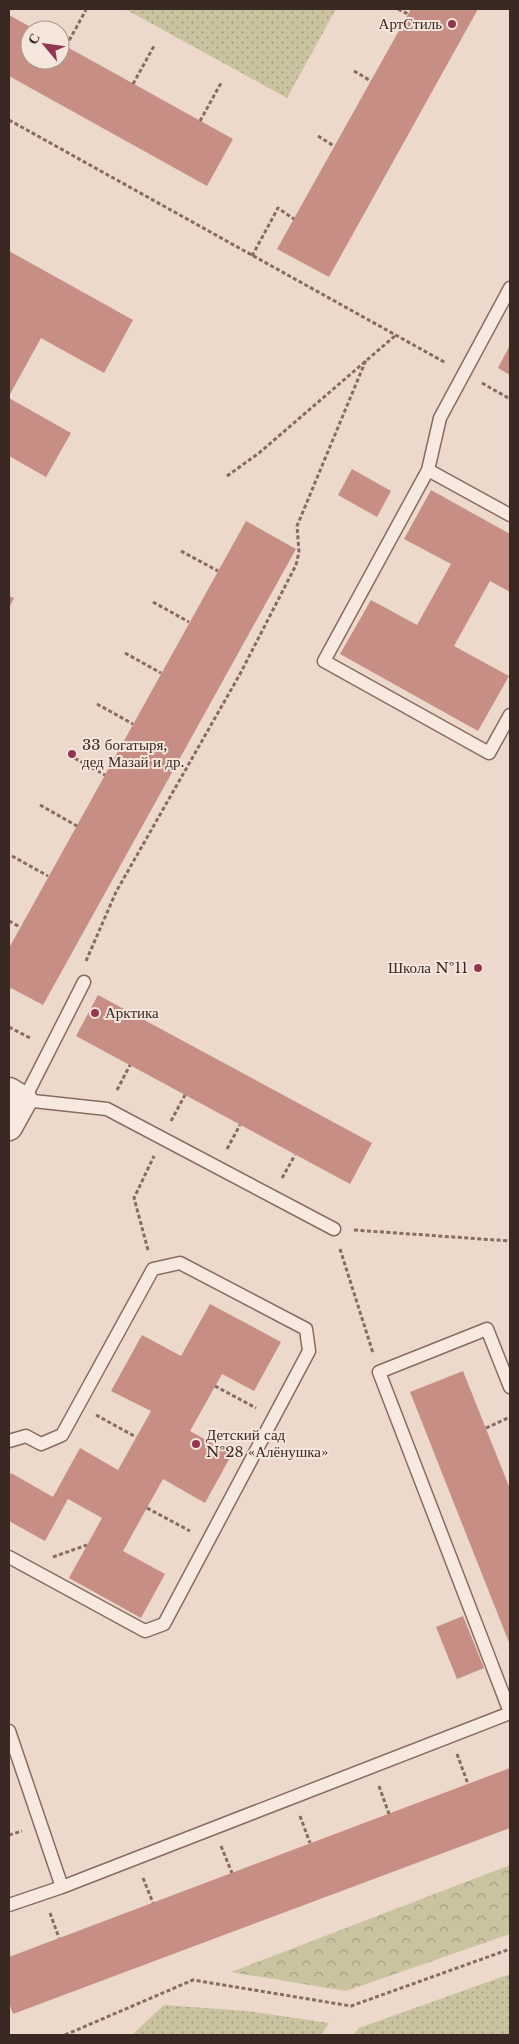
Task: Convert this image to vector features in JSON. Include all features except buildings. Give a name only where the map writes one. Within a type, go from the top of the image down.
[{"type":"street","points":[[9,1127],[16,1095]]},
{"type":"lane","points":[[510,288],[440,418],[428,470],[324,661],[489,753],[510,715]]},
{"type":"lane","points":[[428,470],[510,515]]},
{"type":"lane","points":[[84,982],[16,1095],[107,1108],[334,1229]]},
{"type":"lane","points":[[9,1441],[26,1436],[41,1444],[62,1434],[153,1269],[180,1263],[306,1329],[309,1351],[164,1624],[145,1631],[9,1557]]},
{"type":"lane","points":[[9,1905],[136,1859],[510,1713],[379,1372],[487,1329],[510,1387]]},
{"type":"lane","points":[[9,1731],[62,1887]]},
{"type":"path","points":[[398,9],[408,14]]},
{"type":"path","points":[[70,39],[86,10]]},
{"type":"path","points":[[133,84],[154,46]]},
{"type":"path","points":[[354,71],[371,81]]},
{"type":"path","points":[[200,121],[221,83]]},
{"type":"path","points":[[9,120],[510,399]]},
{"type":"path","points":[[318,136],[334,146]]},
{"type":"path","points":[[252,256],[278,208],[294,219]]},
{"type":"path","points":[[227,476],[260,453],[396,335]]},
{"type":"path","points":[[84,982],[86,959],[116,892],[240,674],[296,564],[299,552],[297,526],[366,360]]},
{"type":"path","points":[[181,551],[218,571]]},
{"type":"path","points":[[153,602],[189,622]]},
{"type":"path","points":[[125,653],[161,673]]},
{"type":"path","points":[[97,704],[133,724]]},
{"type":"path","points":[[69,755],[105,775]]},
{"type":"path","points":[[40,806],[77,826]]},
{"type":"path","points":[[12,856],[48,876]]},
{"type":"path","points":[[9,921],[20,927]]},
{"type":"path","points":[[125,1074],[130,1065]]},
{"type":"path","points":[[182,1100],[185,1095]]},
{"type":"path","points":[[236,1132],[240,1125]]},
{"type":"path","points":[[153,1269],[134,1198],[162,1137]]},
{"type":"path","points":[[292,1160],[294,1155]]},
{"type":"path","points":[[379,1372],[334,1229],[510,1241]]},
{"type":"path","points":[[214,1386],[274,1418]]},
{"type":"path","points":[[78,1405],[136,1437]]},
{"type":"path","points":[[486,1428],[510,1418]]},
{"type":"path","points":[[147,1508],[208,1541]]},
{"type":"path","points":[[27,1567],[87,1545]]},
{"type":"path","points":[[451,1736],[468,1784]]},
{"type":"path","points":[[372,1767],[389,1814]]},
{"type":"path","points":[[293,1797],[310,1843]]},
{"type":"path","points":[[215,1828],[232,1873]]},
{"type":"path","points":[[136,1859],[152,1903]]},
{"type":"path","points":[[43,1894],[59,1938]]},
{"type":"path","points":[[65,2035],[193,1980],[351,2006],[510,1949]]},
{"type":"green space","points":[[125,9],[336,9],[287,98]]},
{"type":"green space","points":[[510,1865],[510,1934],[346,1991],[231,1972]]},
{"type":"green space","points":[[510,1974],[510,2035],[353,2035],[359,2028]]},
{"type":"green space","points":[[164,2005],[247,2011],[329,2023],[321,2035],[132,2035]]},
{"type":"place","name":"АртСтиль","points":[[452,24]]},
{"type":"place","name":"33 богатыря, дед Мазай и др.","points":[[72,754]]},
{"type":"place","name":"Школа №11","points":[[478,968]]},
{"type":"place","name":"Арктика","points":[[95,1013]]},
{"type":"place","name":"Детский сад №28 «Алёнушка»","points":[[196,1444]]}]
